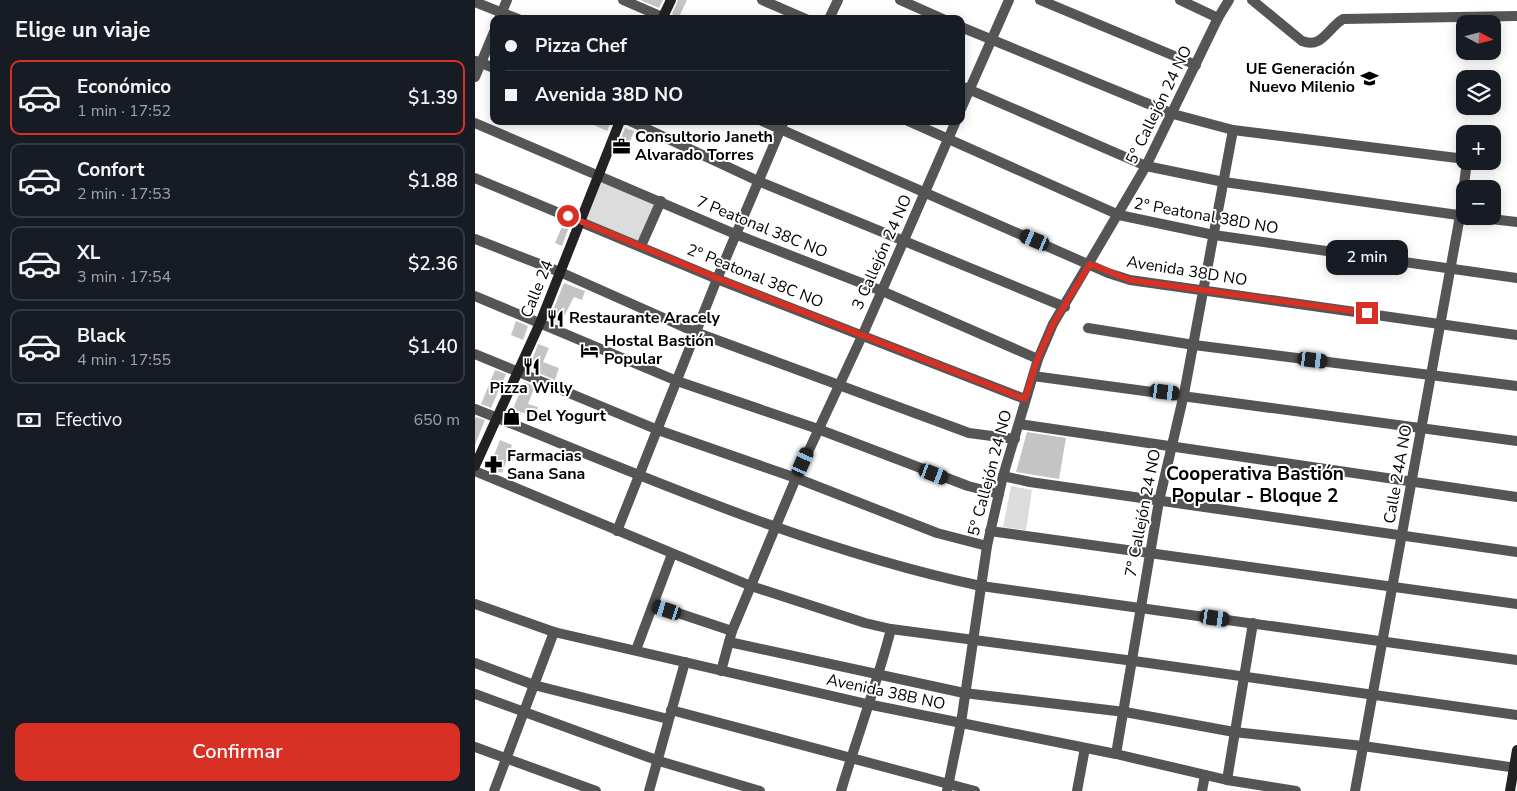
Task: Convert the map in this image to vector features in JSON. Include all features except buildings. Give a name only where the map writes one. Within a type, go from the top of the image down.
[{"type":"street","points":[[501,15],[507,0]]},
{"type":"street","points":[[623,0],[657,15]]},
{"type":"street","points":[[665,15],[671,0]]},
{"type":"street","points":[[762,0],[797,15]]},
{"type":"street","points":[[831,15],[838,0]]},
{"type":"street","points":[[900,0],[934,15]]},
{"type":"street","points":[[1009,0],[966,88],[1146,166],[1224,182],[1456,215]]},
{"type":"street","points":[[1040,0],[1196,65]]},
{"type":"street","points":[[1180,0],[1217,18]]},
{"type":"street","name":"5° Callejón 24 NO","points":[[948,788],[961,723],[972,639],[990,531],[1003,476],[1037,360],[1053,324],[1065,307],[1146,166],[1173,114],[1217,18],[1229,0]]},
{"type":"street","points":[[1252,0],[1302,41],[1311,44],[1319,42],[1343,19],[1517,16]]},
{"type":"street","points":[[475,2],[499,15]]},
{"type":"street","points":[[965,29],[1173,114],[1233,130],[1456,160]]},
{"type":"street","points":[[475,77],[478,62],[490,40]]},
{"type":"street","points":[[478,62],[490,66]]},
{"type":"street","name":"7 Peatonal 38C NO","points":[[475,123],[600,174],[735,234],[882,291],[1037,360]]},
{"type":"street","name":"Calle 24","points":[[475,466],[540,323],[618,125]]},
{"type":"street","points":[[639,125],[758,181],[1065,307]]},
{"type":"street","points":[[617,531],[695,332],[782,125]]},
{"type":"street","name":"Avenida 38D NO","points":[[782,125],[925,192],[1130,280],[1517,336]]},
{"type":"street","name":"2° Peatonal 38D NO","points":[[917,125],[1119,215],[1214,235],[1517,278]]},
{"type":"street","name":"3 Callejón 24 NO","points":[[721,671],[732,631],[775,527],[839,383],[863,334],[954,125]]},
{"type":"street","name":"7° Callejón 24 NO","points":[[1116,754],[1134,661],[1140,607],[1159,501],[1194,345],[1233,130]]},
{"type":"street","name":"2° Peatonal 38C NO","points":[[475,178],[717,278],[1025,399]]},
{"type":"street","points":[[641,246],[661,201]]},
{"type":"street","points":[[1501,220],[1517,222]]},
{"type":"street","name":"Calle 24A NO","points":[[1355,791],[1451,268],[1462,225]]},
{"type":"street","points":[[475,239],[560,272],[695,332],[839,383],[969,433],[1015,439]]},
{"type":"street","points":[[475,296],[677,381],[818,430],[968,486],[999,494]]},
{"type":"street","points":[[1088,328],[1194,345],[1517,386]]},
{"type":"street","points":[[475,354],[658,430],[796,478],[937,533],[987,546]]},
{"type":"street","points":[[1033,376],[1184,394],[1517,441]]},
{"type":"street","points":[[475,410],[775,527],[921,573],[981,586],[1517,660]]},
{"type":"street","points":[[1019,424],[1171,448],[1517,497]]},
{"type":"street","points":[[475,471],[751,586],[865,623],[891,629],[1517,715]]},
{"type":"street","points":[[1003,476],[1030,482],[1517,552]]},
{"type":"street","points":[[990,531],[1517,604]]},
{"type":"street","points":[[637,650],[672,554]]},
{"type":"street","name":"Avenida 38B NO","points":[[475,604],[554,632],[721,671],[867,704],[1116,754],[1227,780],[1296,791]]},
{"type":"street","points":[[654,606],[732,631]]},
{"type":"street","points":[[1227,780],[1253,623]]},
{"type":"street","points":[[841,791],[867,704],[879,674],[891,629]]},
{"type":"street","points":[[494,791],[554,632]]},
{"type":"street","points":[[729,642],[964,693],[1125,712],[1234,732],[1363,746],[1515,768]]},
{"type":"street","points":[[649,791],[659,761],[669,714],[685,662]]},
{"type":"street","points":[[475,663],[534,685],[669,714],[850,758],[948,788],[975,791]]},
{"type":"street","points":[[475,694],[659,761],[760,791]]},
{"type":"street","points":[[475,747],[597,791]]},
{"type":"street","points":[[1077,791],[1085,748]]},
{"type":"street","points":[[1510,791],[1517,750]]},
{"type":"street","points":[[1202,791],[1205,775]]},
{"type":"shaded area","points":[[601,179],[657,202],[639,241],[586,219]]},
{"type":"shaded area","points":[[1011,486],[1032,490],[1026,530],[1003,527]]},
{"type":"place","name":"UE Generación Nuevo Milenio","points":[[1369,78]]},
{"type":"place","name":"Consultorio Janeth Alvarado Torres","points":[[621,146]]},
{"type":"place","name":"Restaurante Aracely","points":[[555,318]]},
{"type":"place","name":"Hostal Bastión Popular","points":[[590,350]]},
{"type":"place","name":"Pizza Willy","points":[[531,366]]},
{"type":"place","name":"Del Yogurt","points":[[512,416]]},
{"type":"place","name":"Farmacias Sana Sana","points":[[493,465]]},
{"type":"district","name":"Cooperativa Bastión Popular - Bloque 2","points":[[1255,485]]},
{"type":"route","points":[[568,216],[717,278],[1025,399],[1037,360],[1053,324],[1090,264],[1108,273],[1130,280],[1367,313]]}]
